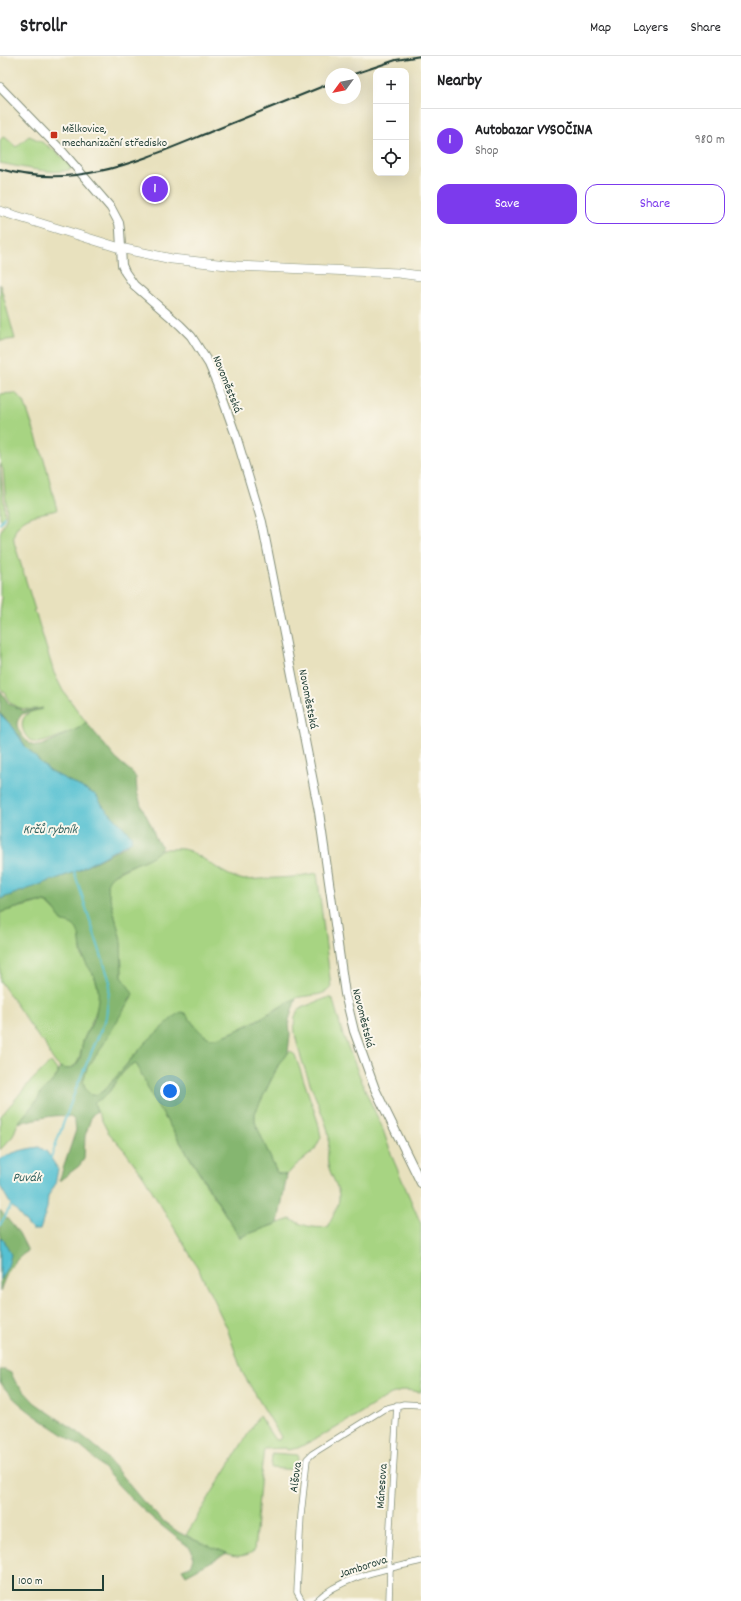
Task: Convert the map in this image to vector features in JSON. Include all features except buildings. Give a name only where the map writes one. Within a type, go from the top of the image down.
[{"type":"main road","points":[[0,211],[120,248],[172,259],[236,266],[398,273],[421,276]]},
{"type":"street","name":"Novoměstská","points":[[0,87],[62,150],[111,208],[119,223],[122,265],[128,278],[180,325],[200,348],[209,364],[236,436],[262,522],[319,812],[345,994],[351,1019],[359,1049],[375,1089],[420,1180]]},
{"type":"street","points":[[397,1405],[421,1405]]},
{"type":"street","name":"Mánesova","points":[[390,1601],[390,1569],[388,1561],[397,1405]]},
{"type":"street","name":"Alšova","points":[[302,1601],[297,1592],[307,1459],[312,1454],[384,1409],[397,1405]]},
{"type":"street","name":"Jamborova","points":[[316,1601],[332,1589],[358,1577],[421,1561]]},
{"type":"green space","points":[[29,136],[57,153],[71,166],[71,169],[65,171],[47,171],[0,163],[0,140],[3,137],[16,147]]},
{"type":"green space","points":[[0,284],[15,339],[0,341]]},
{"type":"green space","points":[[15,393],[24,401],[46,466],[57,510],[35,515],[22,522],[17,527],[14,534],[14,542],[35,610],[33,611],[36,614],[54,673],[63,691],[86,722],[76,730],[38,743],[27,737],[22,723],[26,715],[43,708],[29,709],[16,707],[9,701],[0,688],[0,612],[2,598],[0,596],[0,533],[7,514],[3,470],[0,461],[0,394]]},
{"type":"green space","points":[[0,465],[5,515],[3,519],[0,518]]},
{"type":"green space","points":[[0,690],[9,704],[24,711],[42,709],[22,714],[17,723],[18,730],[23,737],[33,745],[43,745],[79,728],[86,722],[116,759],[133,773],[136,778],[137,792],[141,805],[156,839],[162,847],[157,853],[149,858],[122,870],[109,879],[107,886],[121,940],[122,976],[133,994],[100,1050],[87,1068],[83,1082],[86,1090],[91,1095],[96,1095],[105,1090],[146,1042],[177,1014],[182,1012],[186,1014],[203,1034],[210,1038],[218,1037],[240,1029],[296,998],[289,1020],[290,1034],[288,1053],[279,1063],[255,1113],[255,1122],[277,1173],[287,1175],[278,1223],[243,1236],[241,1239],[154,1100],[135,1063],[130,1065],[122,1073],[105,1096],[94,1103],[97,1111],[92,1115],[85,1136],[84,1159],[79,1166],[59,1181],[76,1130],[74,1120],[67,1116],[53,1116],[18,1123],[38,1099],[40,1094],[55,1079],[60,1067],[65,1069],[72,1068],[79,1060],[83,1042],[95,1017],[98,1003],[98,989],[96,979],[84,960],[81,951],[79,934],[74,926],[69,923],[62,922],[53,908],[45,902],[30,904],[2,912],[0,914],[0,899],[75,872],[126,846],[131,835],[103,806],[96,795],[50,771],[25,746],[20,737],[0,714]]},
{"type":"green space","points":[[161,850],[187,850],[229,875],[244,880],[293,877],[317,873],[331,987],[324,993],[294,999],[252,1023],[218,1038],[210,1038],[203,1035],[186,1014],[177,1014],[135,1054],[105,1090],[94,1096],[86,1090],[83,1082],[87,1068],[100,1050],[121,1013],[132,998],[122,976],[121,940],[107,881],[113,875]]},
{"type":"green space","points":[[40,902],[47,903],[59,915],[62,921],[69,923],[77,929],[82,956],[92,971],[98,989],[98,1003],[83,1041],[78,1062],[73,1067],[67,1069],[63,1069],[58,1066],[54,1061],[43,1040],[41,1041],[0,981],[0,914],[2,912]]},
{"type":"green space","points":[[327,998],[331,998],[333,1000],[343,1035],[421,1224],[421,1392],[405,1390],[391,1394],[336,1428],[298,1448],[287,1450],[286,1448],[264,1449],[254,1551],[245,1555],[234,1556],[212,1548],[186,1535],[259,1416],[275,1440],[279,1440],[281,1437],[242,1372],[227,1328],[198,1268],[144,1177],[125,1151],[108,1132],[94,1103],[105,1096],[122,1073],[130,1065],[135,1063],[154,1100],[241,1239],[243,1236],[290,1219],[308,1226],[327,1227],[337,1206],[339,1195],[328,1164],[328,1131],[305,1070],[294,1022],[299,1010]]},
{"type":"green space","points":[[291,1051],[295,1055],[318,1122],[321,1137],[314,1151],[295,1166],[287,1175],[277,1173],[255,1122],[255,1113],[282,1058]]},
{"type":"green space","points":[[51,1062],[58,1074],[18,1123],[13,1136],[0,1150],[0,1117],[30,1082]]},
{"type":"green space","points":[[0,1210],[19,1233],[28,1251],[10,1268],[0,1292]]},
{"type":"green space","points":[[0,1370],[5,1370],[11,1373],[16,1383],[35,1403],[79,1433],[101,1451],[142,1500],[163,1521],[178,1532],[192,1539],[227,1553],[186,1575],[182,1569],[190,1566],[193,1556],[189,1547],[143,1510],[87,1452],[19,1403],[0,1382]]},
{"type":"green space","points":[[272,1453],[298,1455],[297,1470],[271,1468]]},
{"type":"water","name":"Krčů rybník","points":[[0,714],[13,727],[25,746],[50,771],[96,795],[103,806],[131,835],[132,841],[75,872],[0,899]]},
{"type":"water","name":"Puvák","points":[[39,1147],[47,1152],[58,1169],[55,1185],[48,1196],[47,1208],[40,1230],[32,1230],[11,1205],[0,1186],[0,1159],[9,1154]]},
{"type":"water","points":[[0,1237],[5,1242],[11,1255],[8,1266],[0,1280]]},
{"type":"waterway","points":[[0,524],[4,517]]},
{"type":"waterway","points":[[50,1160],[77,1086],[106,1018],[110,982],[74,871]]},
{"type":"waterway","points":[[0,1225],[12,1204]]},
{"type":"railway","points":[[361,72],[396,60],[421,56]]},
{"type":"railway","points":[[0,169],[28,175],[55,176],[82,174],[108,169],[159,153],[325,85]]},
{"type":"place","name":"Mělkovice, mechanizační středisko","points":[[54,135]]},
{"type":"place","name":"Autobazar VYSOČINA","points":[[155,189]]}]
